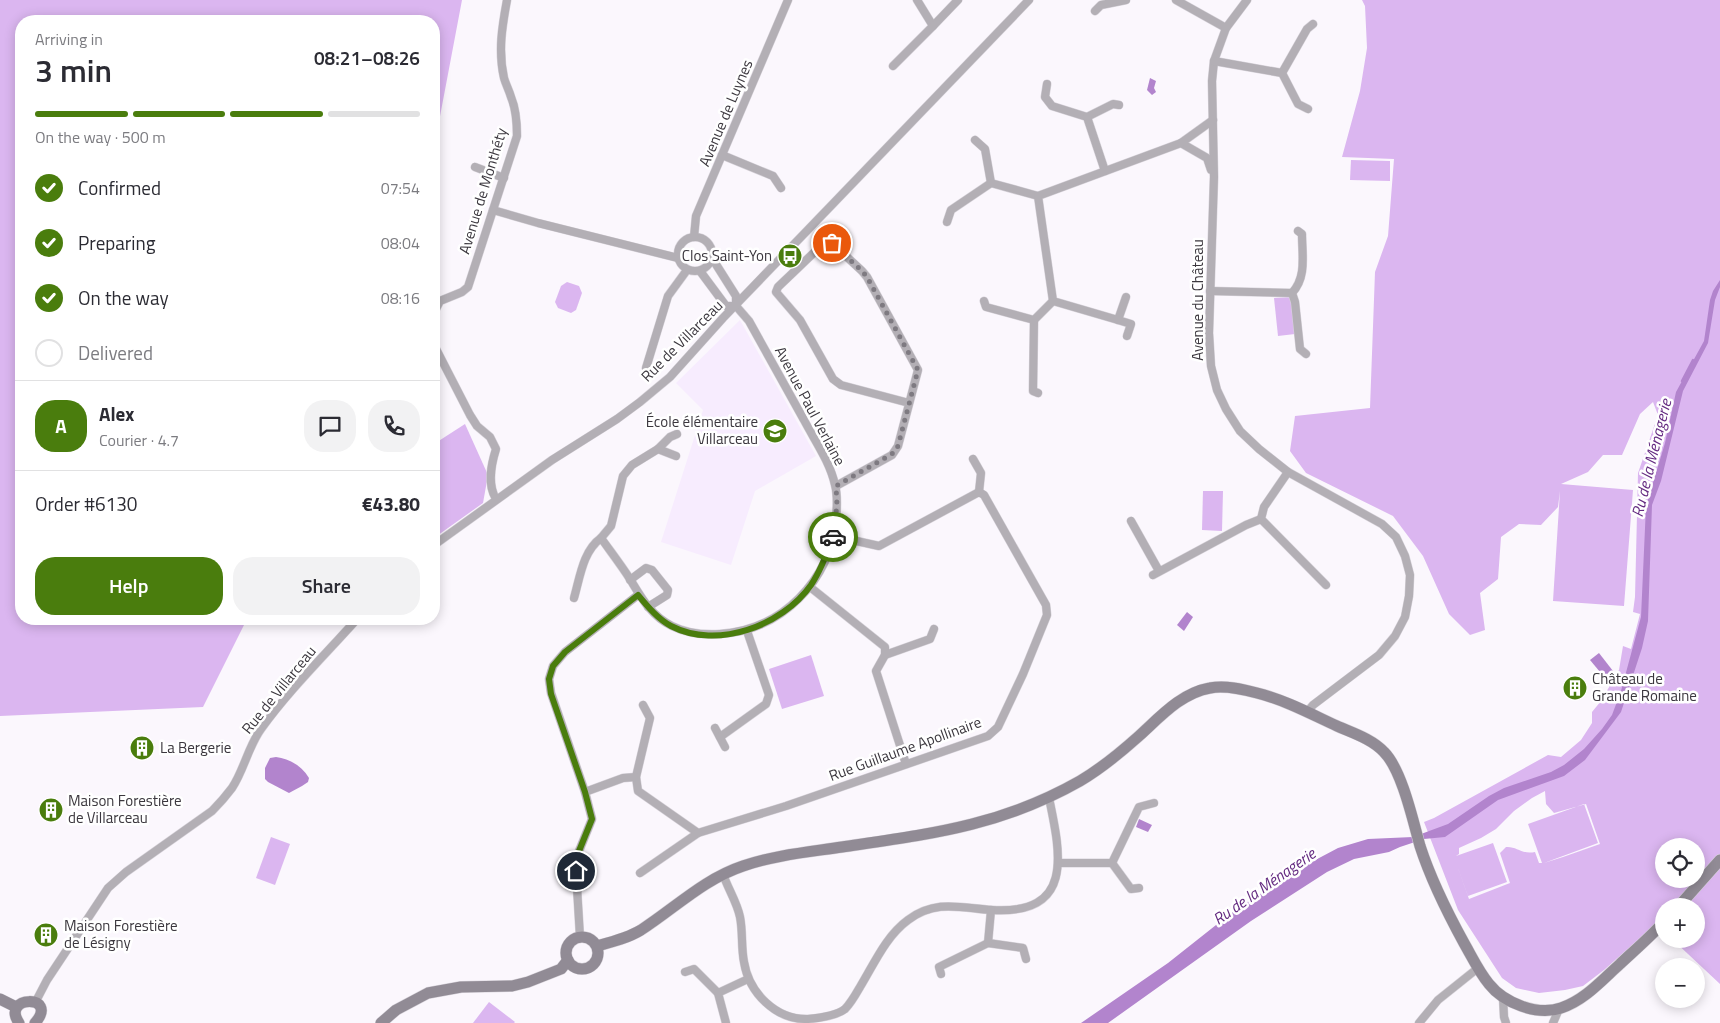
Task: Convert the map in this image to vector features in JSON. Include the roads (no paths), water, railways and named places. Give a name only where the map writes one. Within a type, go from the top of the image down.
[{"type":"street","name":"Avenue de Monthéty","points":[[440,301],[462,292],[468,287],[517,136],[517,118],[501,60],[501,33],[507,0]]},
{"type":"street","name":"Avenue de Luynes","points":[[694,237],[696,216],[788,0]]},
{"type":"street","points":[[917,0],[933,26]]},
{"type":"street","points":[[893,66],[958,0]]},
{"type":"street","name":"Rue de Villarceau","points":[[440,541],[496,499],[640,402],[670,377],[1029,0]]},
{"type":"street","points":[[1095,11],[1101,5],[1126,0]]},
{"type":"street","points":[[1176,0],[1226,28]]},
{"type":"street","name":"Avenue du Château","points":[[1247,0],[1226,28],[1214,61],[1212,81],[1214,177],[1209,333],[1211,366],[1217,390],[1240,431],[1259,449],[1288,472],[1382,524],[1396,537],[1405,556],[1410,575],[1409,596],[1404,617],[1395,636],[1379,655],[1313,705],[1307,712]]},
{"type":"street","points":[[1282,73],[1307,29],[1313,24]]},
{"type":"street","points":[[1214,61],[1282,73]]},
{"type":"street","points":[[1282,73],[1298,104],[1308,109]]},
{"type":"street","points":[[1047,84],[1045,97],[1052,106],[1087,116],[1113,104],[1119,105]]},
{"type":"street","points":[[1087,116],[1105,171]]},
{"type":"street","points":[[947,222],[951,210],[991,183],[1038,196],[1181,143],[1213,120]]},
{"type":"street","points":[[975,140],[985,149],[991,183]]},
{"type":"street","points":[[1181,143],[1207,158],[1214,177]]},
{"type":"street","points":[[722,155],[773,176],[781,188]]},
{"type":"street","points":[[475,168],[504,178]]},
{"type":"street","points":[[1038,196],[1053,301]]},
{"type":"street","points":[[493,210],[678,258]]},
{"type":"street","points":[[1292,293],[1299,285],[1303,272],[1302,234],[1298,231]]},
{"type":"street","points":[[700,271],[726,306],[736,306],[736,296],[712,258],[708,243],[694,237],[681,244],[678,258],[680,264],[687,270],[700,271],[708,266],[712,258]]},
{"type":"street","points":[[836,486],[892,454],[898,446],[918,370],[867,277],[832,243],[823,244],[778,287],[776,292],[800,320],[834,379],[841,385],[909,402]]},
{"type":"street","points":[[646,368],[668,296],[687,270]]},
{"type":"street","points":[[1210,290],[1292,293]]},
{"type":"street","points":[[1292,293],[1295,302],[1300,349],[1306,354]]},
{"type":"street","points":[[1118,320],[1126,297]]},
{"type":"street","points":[[984,301],[986,307],[1034,320]]},
{"type":"street","points":[[1053,301],[1131,324],[1127,336]]},
{"type":"street","points":[[1038,393],[1033,391],[1034,320],[1053,301]]},
{"type":"street","name":"Avenue Paul Verlaine","points":[[601,538],[638,595],[662,621],[674,627],[698,634],[730,634],[747,631],[789,608],[810,587],[824,562],[834,536],[837,505],[836,486],[824,457],[749,321],[736,306]]},
{"type":"street","points":[[440,357],[470,416],[477,426],[490,437],[496,449],[492,460],[491,481],[491,491],[496,499]]},
{"type":"street","points":[[574,598],[588,551],[611,526],[623,476],[632,465],[658,449],[670,436],[677,434]]},
{"type":"street","points":[[658,449],[676,456]]},
{"type":"street","points":[[834,536],[879,546],[979,492],[981,473],[973,458]]},
{"type":"street","points":[[1261,520],[1264,507],[1288,472]]},
{"type":"street","name":"Rue Guillaume Apollinaire","points":[[640,873],[698,833],[786,806],[988,736],[998,727],[1023,674],[1047,615],[1046,605],[984,495],[979,492]]},
{"type":"street","points":[[1131,521],[1156,573],[1246,525],[1261,520]]},
{"type":"street","points":[[1261,520],[1326,585]]},
{"type":"street","points":[[630,580],[646,568],[652,570],[668,590],[667,595],[648,607]]},
{"type":"street","points":[[810,587],[885,647],[885,655],[876,671],[906,764]]},
{"type":"street","points":[[580,937],[576,871],[577,856],[592,819],[585,792],[551,694],[549,679],[553,666],[565,652],[638,595]]},
{"type":"street","name":"Rue de Villarceau","points":[[35,1003],[47,980],[108,888],[126,872],[212,811],[233,787],[255,738],[262,728],[305,676],[352,625]]},
{"type":"street","points":[[885,655],[930,639],[934,629]]},
{"type":"street","points":[[720,738],[766,704],[769,695],[747,631]]},
{"type":"street","points":[[597,946],[638,932],[693,892],[723,874],[740,867],[776,857],[960,828],[1014,812],[1049,798],[1115,758],[1172,706],[1199,691],[1211,688],[1238,689],[1271,697],[1368,740],[1384,752],[1395,767],[1428,870],[1442,900],[1478,968],[1490,986],[1503,997],[1531,1009],[1559,1009],[1580,1000],[1655,930]]},
{"type":"street","points":[[642,706],[650,718],[636,777],[638,791],[698,833]]},
{"type":"street","points":[[715,728],[725,747]]},
{"type":"street","points":[[585,792],[623,778],[636,777]]},
{"type":"street","points":[[723,874],[739,914],[748,979],[766,1005],[796,1019],[830,1016],[844,1009],[856,994],[896,931],[907,920],[921,912],[951,906],[1010,910],[1028,907],[1042,899],[1053,887],[1059,863],[1055,825],[1049,798]]},
{"type":"street","points":[[1112,863],[1139,807],[1154,803]]},
{"type":"street","points":[[1686,898],[1720,860]]},
{"type":"street","points":[[1059,863],[1112,863]]},
{"type":"street","points":[[1112,863],[1131,890],[1139,888]]},
{"type":"street","points":[[988,943],[991,910]]},
{"type":"street","points":[[580,937],[590,939],[597,946],[597,960],[591,967],[578,969],[570,964],[566,950],[571,941],[580,937]]},
{"type":"street","points":[[941,974],[939,967],[988,943],[1023,948],[1026,958]]},
{"type":"street","points":[[381,1023],[396,1010],[428,993],[461,987],[512,986],[561,969],[568,960]]},
{"type":"street","points":[[1419,1023],[1438,1000],[1478,968]]},
{"type":"street","points":[[685,972],[694,969],[718,993],[726,1023]]},
{"type":"street","points":[[718,993],[748,979]]},
{"type":"street","points":[[1503,997],[1506,1023]]},
{"type":"street","points":[[0,998],[16,1007]]},
{"type":"street","points":[[19,1023],[15,1018],[16,1007],[24,1001],[35,1003],[39,1010],[39,1018],[36,1023]]},
{"type":"street","points":[[1552,1023],[1559,1009]]},
{"type":"waterway","name":"Ru de la Ménagerie","points":[[1682,381],[1693,360]]},
{"type":"place","name":"Clos Saint-Yon","points":[[790,256]]},
{"type":"place","name":"École élémentaire Villarceau","points":[[775,431]]},
{"type":"place","name":"Château de Grande Romaine","points":[[1575,688]]},
{"type":"place","name":"La Bergerie","points":[[142,748]]},
{"type":"place","name":"Maison Forestière de Villarceau","points":[[51,810]]},
{"type":"place","name":"Maison Forestière de Lésigny","points":[[46,935]]}]
